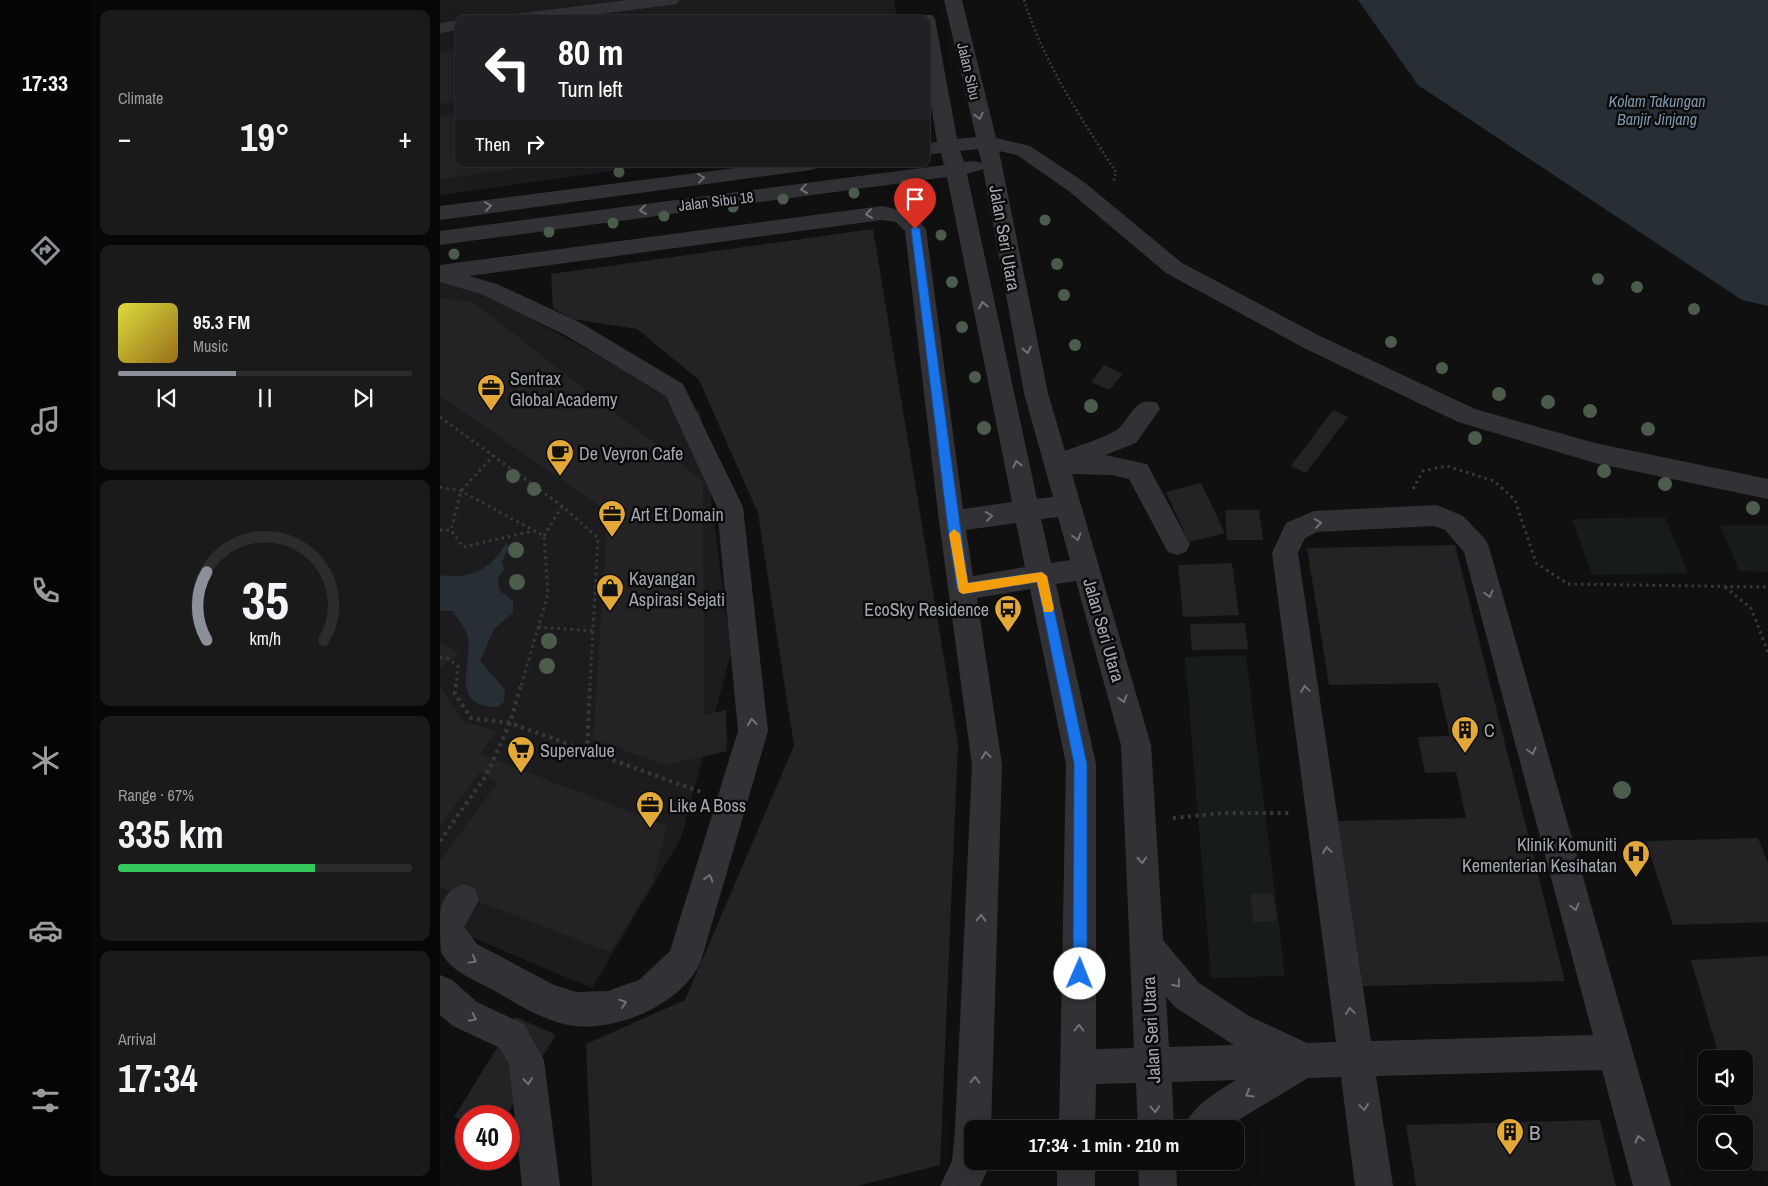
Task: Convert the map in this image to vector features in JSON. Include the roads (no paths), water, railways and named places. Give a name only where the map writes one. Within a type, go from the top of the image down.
[{"type":"street","points":[[547,15],[671,0]]},
{"type":"street","name":"Jalan Sibu","points":[[923,0],[925,15]]},
{"type":"street","name":"Jalan Sibu","points":[[953,0],[985,142]]},
{"type":"street","points":[[440,28],[455,26]]},
{"type":"street","name":"Jalan Sibu","points":[[930,42],[948,146]]},
{"type":"street","points":[[930,148],[985,142],[1023,150],[1077,187],[1174,268],[1312,342],[1467,416],[1596,453],[1768,488]]},
{"type":"street","name":"Jalan Seri Utara","points":[[985,142],[992,165],[1023,333],[1036,392],[1136,745],[1156,1120]]},
{"type":"street","name":"Jalan Seri Utara","points":[[948,146],[956,169],[1081,764],[1077,1120]]},
{"type":"street","name":"Jalan Sibu 18","points":[[440,238],[1012,161],[1044,165]]},
{"type":"street","name":"Jalan Sibu 18","points":[[440,213],[788,167]]},
{"type":"street","points":[[440,274],[882,213],[903,217],[915,229],[952,521],[987,765],[973,1120]]},
{"type":"street","points":[[440,248],[486,231]]},
{"type":"street","points":[[440,274],[489,289],[573,329],[675,390],[730,507],[753,732],[684,961],[650,993],[608,1008],[576,1009],[548,1001],[465,956],[442,926],[463,900]]},
{"type":"street","points":[[1056,464],[1127,436],[1148,409]]},
{"type":"street","points":[[1056,464],[1112,465],[1138,471],[1177,544]]},
{"type":"street","points":[[952,521],[1068,505]]},
{"type":"street","points":[[1374,1186],[1285,553],[1295,531],[1314,522],[1437,515],[1454,523],[1476,547],[1652,1186]]},
{"type":"street","points":[[963,589],[1086,568]]},
{"type":"street","points":[[1146,946],[1187,995],[1237,1028],[1306,1060]]},
{"type":"street","points":[[440,992],[465,1014],[512,1036],[526,1060],[541,1186]]},
{"type":"street","points":[[1078,1067],[1615,1052]]},
{"type":"street","points":[[1211,1120],[1227,1106],[1306,1060]]},
{"type":"street","points":[[959,1186],[968,1170]]},
{"type":"street","points":[[1076,1170],[1076,1186]]},
{"type":"water","name":"Kolam Takungan Banjir Jinjang","points":[[1358,0],[1768,0],[1768,306],[1742,300],[1418,85]]},
{"type":"water","points":[[506,543],[509,547],[502,561],[504,569],[498,578],[499,590],[513,601],[513,613],[494,629],[480,661],[505,690],[504,702],[498,707],[483,705],[473,700],[468,693],[466,674],[468,638],[453,611],[440,611],[440,575],[461,576],[479,571],[494,560]]},
{"type":"place","name":"Sentrax Global Academy","points":[[491,412]]},
{"type":"place","name":"De Veyron Cafe","points":[[560,477]]},
{"type":"place","name":"Art Et Domain","points":[[612,538]]},
{"type":"place","name":"Kayangan Aspirasi Sejati","points":[[610,612]]},
{"type":"place","name":"EcoSky Residence","points":[[1008,633]]},
{"type":"place","name":"C","points":[[1465,754]]},
{"type":"place","name":"Supervalue","points":[[521,774]]},
{"type":"place","name":"Like A Boss","points":[[650,829]]},
{"type":"place","name":"Klinik Komuniti Kementerian Kesihatan","points":[[1636,878]]},
{"type":"place","name":"B","points":[[1510,1156]]}]
